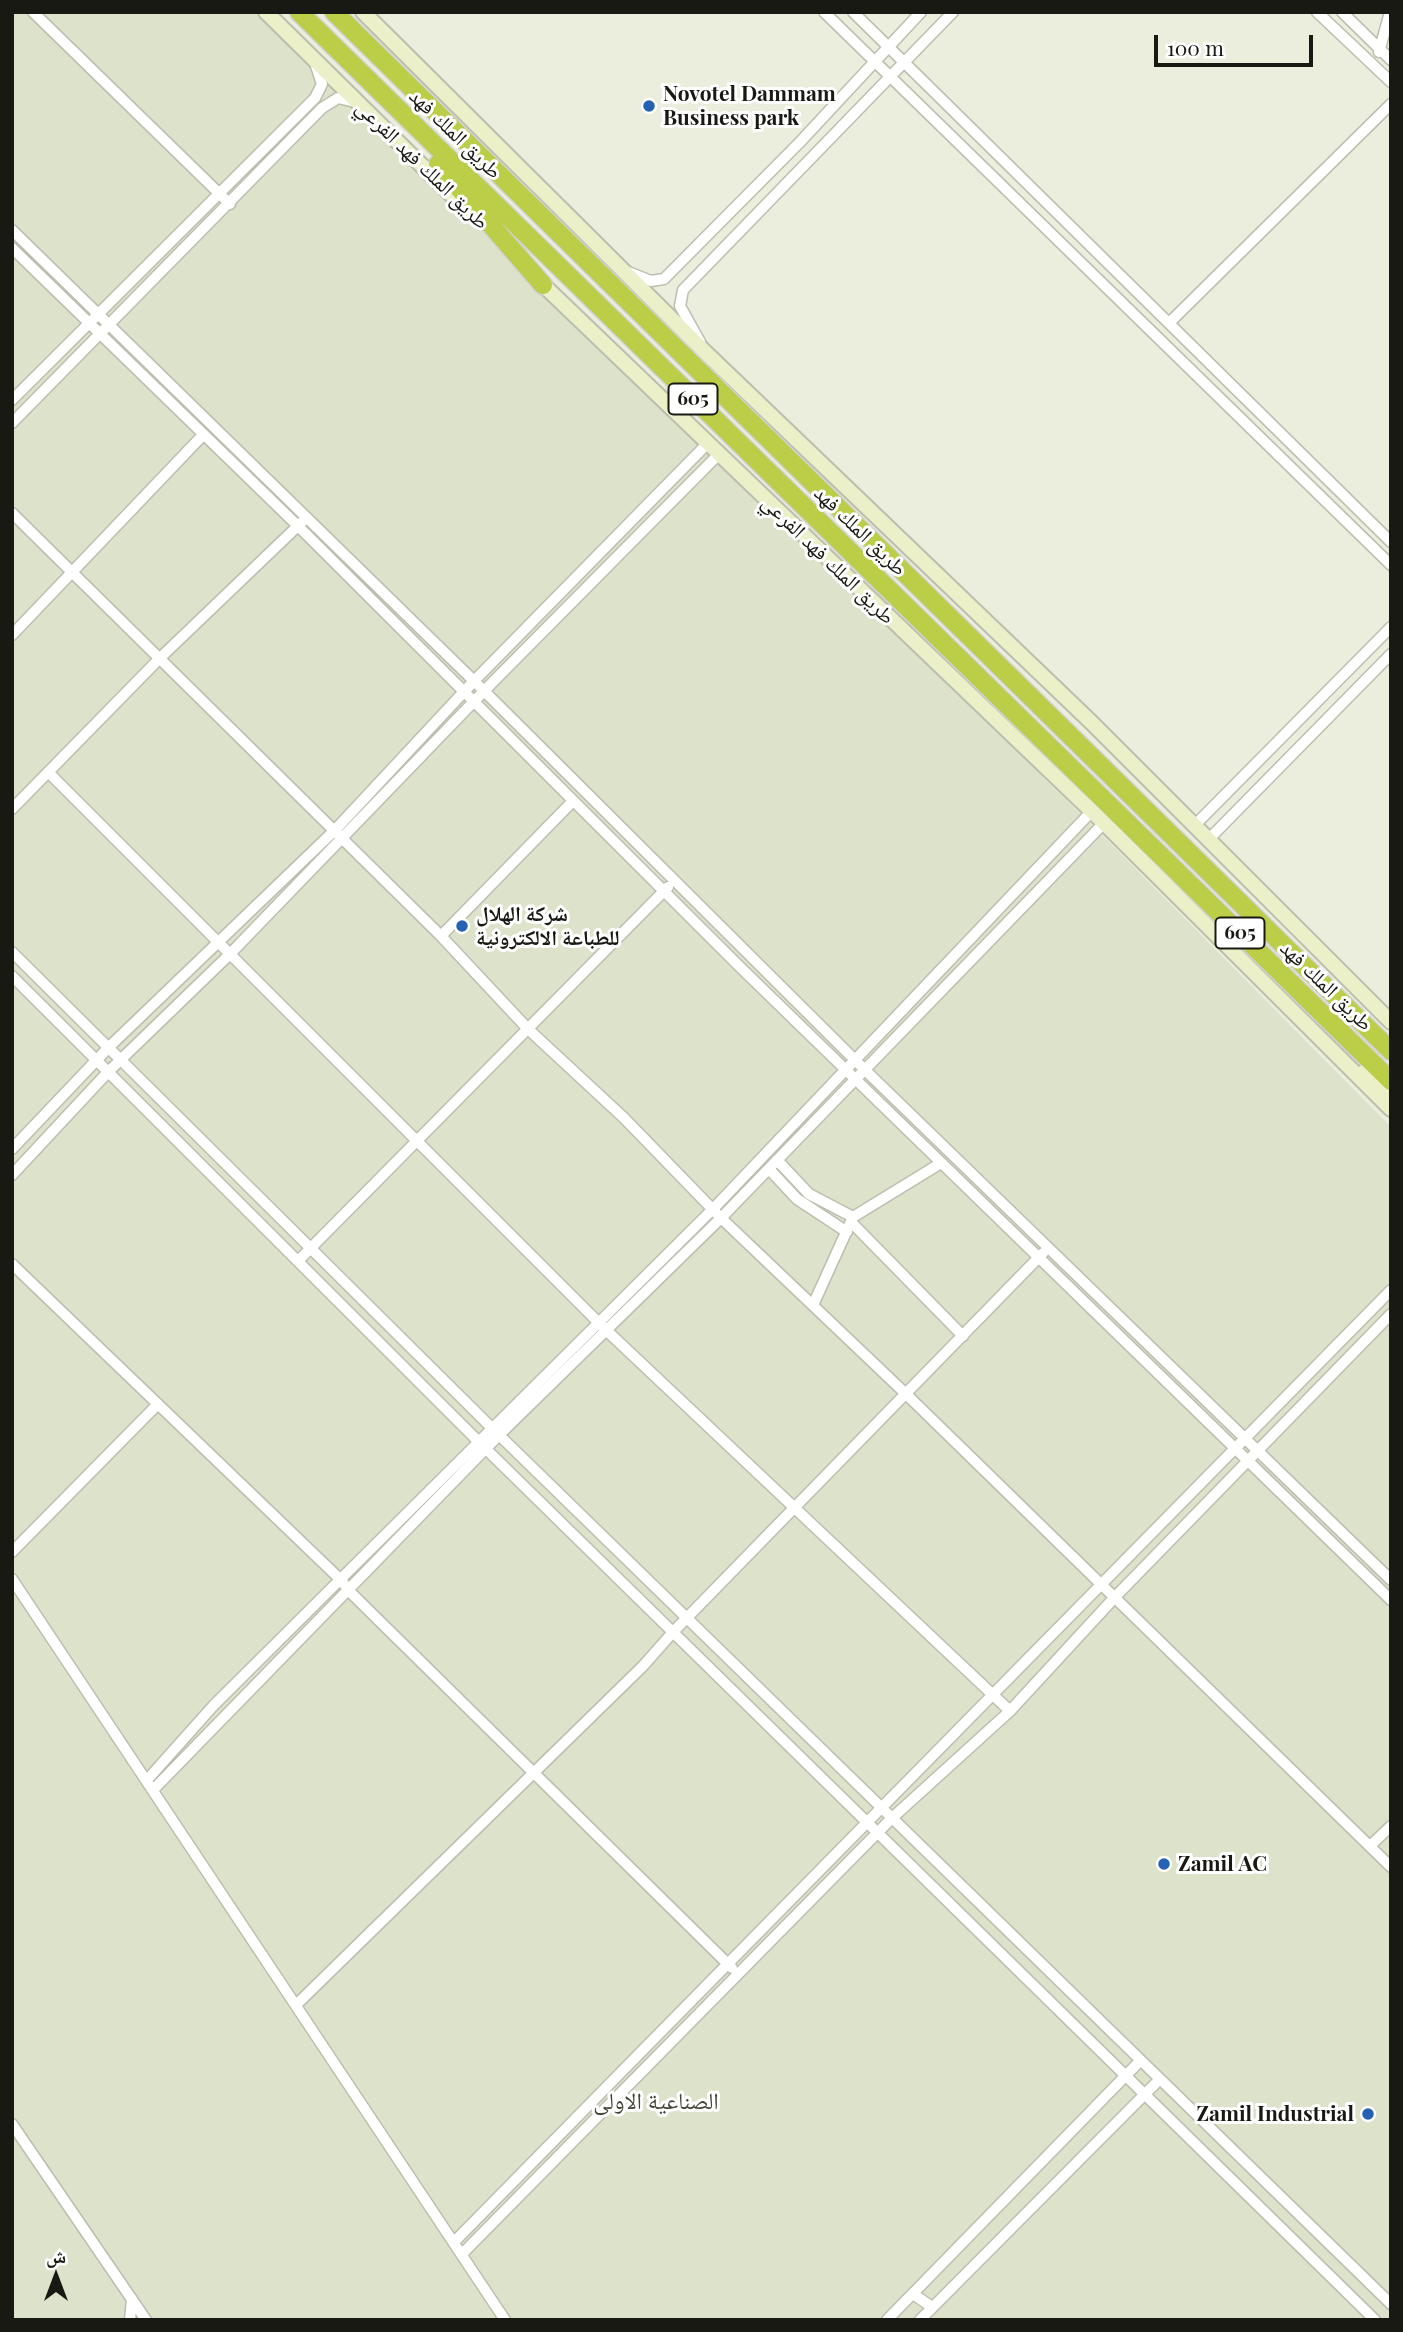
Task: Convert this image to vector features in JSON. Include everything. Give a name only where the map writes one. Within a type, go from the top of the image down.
[{"type":"highway","name":"طريق الملك فهد","points":[[299,12],[1391,1081]]},
{"type":"highway","name":"طريق الملك فهد","points":[[334,12],[1391,1051]]},
{"type":"highway","points":[[356,69],[543,285]]},
{"type":"main road","name":"طريق الملك فهد الفرعي","points":[[266,12],[718,455],[1104,823],[1391,1109]]},
{"type":"main road","points":[[363,12],[705,352],[1195,825],[1391,1022]]},
{"type":"main road","points":[[1353,985],[1391,1028]]},
{"type":"main road","points":[[1278,998],[1391,1092]]},
{"type":"street","points":[[33,12],[230,204]]},
{"type":"street","points":[[824,12],[892,75],[1391,565]]},
{"type":"street","points":[[853,12],[1391,542]]},
{"type":"street","points":[[623,270],[651,281],[664,279],[921,12]]},
{"type":"street","points":[[705,352],[680,306],[683,290],[953,12]]},
{"type":"street","points":[[1317,12],[1391,81]]},
{"type":"street","points":[[1342,12],[1391,60]]},
{"type":"street","points":[[1375,66],[1390,12]]},
{"type":"street","points":[[12,400],[320,91],[321,76],[311,56]]},
{"type":"street","points":[[12,423],[322,108],[338,98],[358,103]]},
{"type":"street","points":[[1169,323],[1391,104]]},
{"type":"street","points":[[12,230],[105,328],[308,517],[857,1059],[864,1069],[1391,1580]]},
{"type":"street","points":[[12,248],[94,317]]},
{"type":"street","points":[[105,328],[203,435],[476,702],[664,892],[1391,1600]]},
{"type":"street","points":[[40,372],[57,379]]},
{"type":"street","points":[[12,635],[203,435]]},
{"type":"street","points":[[12,1175],[109,1072],[230,954],[463,692],[707,444]]},
{"type":"street","points":[[12,1150],[109,1047],[326,839],[339,834],[476,702],[718,455]]},
{"type":"street","points":[[12,513],[339,834],[441,936],[528,1029],[1391,1867]]},
{"type":"street","points":[[12,809],[160,658],[308,517]]},
{"type":"street","points":[[596,557],[606,568]]},
{"type":"street","points":[[1195,825],[1391,627]]},
{"type":"street","points":[[1208,840],[1391,654]]},
{"type":"street","points":[[48,772],[417,1138],[606,1330],[1010,1711]]},
{"type":"street","points":[[441,936],[573,801]]},
{"type":"street","points":[[146,1780],[214,1705],[342,1581],[492,1426],[714,1208],[1091,812]]},
{"type":"street","points":[[153,1790],[499,1436],[721,1218],[1104,823]]},
{"type":"street","points":[[299,1260],[675,880]]},
{"type":"street","points":[[965,945],[975,955]]},
{"type":"street","points":[[12,952],[880,1810],[1391,2304]]},
{"type":"street","points":[[206,954],[230,954]]},
{"type":"street","points":[[12,976],[480,1440],[487,1450],[674,1630],[1375,2320]]},
{"type":"street","points":[[777,1160],[809,1194],[850,1224],[963,1336]]},
{"type":"street","points":[[813,1306],[850,1224],[941,1163]]},
{"type":"street","points":[[769,1169],[797,1199],[850,1224]]},
{"type":"street","points":[[296,2005],[643,1666],[674,1630],[1048,1247]]},
{"type":"street","points":[[12,1264],[342,1581],[349,1591],[738,1974]]},
{"type":"street","points":[[454,2242],[1391,1290]]},
{"type":"street","points":[[462,2254],[891,1819],[1010,1711],[1115,1597],[1250,1460],[1257,1449],[1391,1314]]},
{"type":"street","points":[[1362,1317],[1374,1330]]},
{"type":"street","points":[[12,1552],[158,1405]]},
{"type":"street","points":[[1176,1507],[1190,1521]]},
{"type":"street","points":[[12,1580],[505,2320]]},
{"type":"street","points":[[1370,1846],[1391,1826]]},
{"type":"street","points":[[887,2320],[1128,2077],[1140,2061]]},
{"type":"street","points":[[920,2320],[1159,2080]]},
{"type":"street","points":[[12,2124],[146,2320]]},
{"type":"street","points":[[913,2294],[932,2307]]},
{"type":"street","points":[[130,2320],[132,2299]]},
{"type":"shaded area","points":[[12,12],[255,12],[343,93],[1109,842],[1391,1127],[1391,2320],[12,2320]]},
{"type":"place","name":"Novotel Dammam Business park","points":[[649,106]]},
{"type":"place","name":"شركة الهلال للطباعة الالكترونية","points":[[462,926]]},
{"type":"place","name":"Zamil AC","points":[[1164,1864]]},
{"type":"place","name":"Zamil Industrial","points":[[1368,2114]]},
{"type":"district","name":"الصناعية الاولى","points":[[656,2102]]}]
